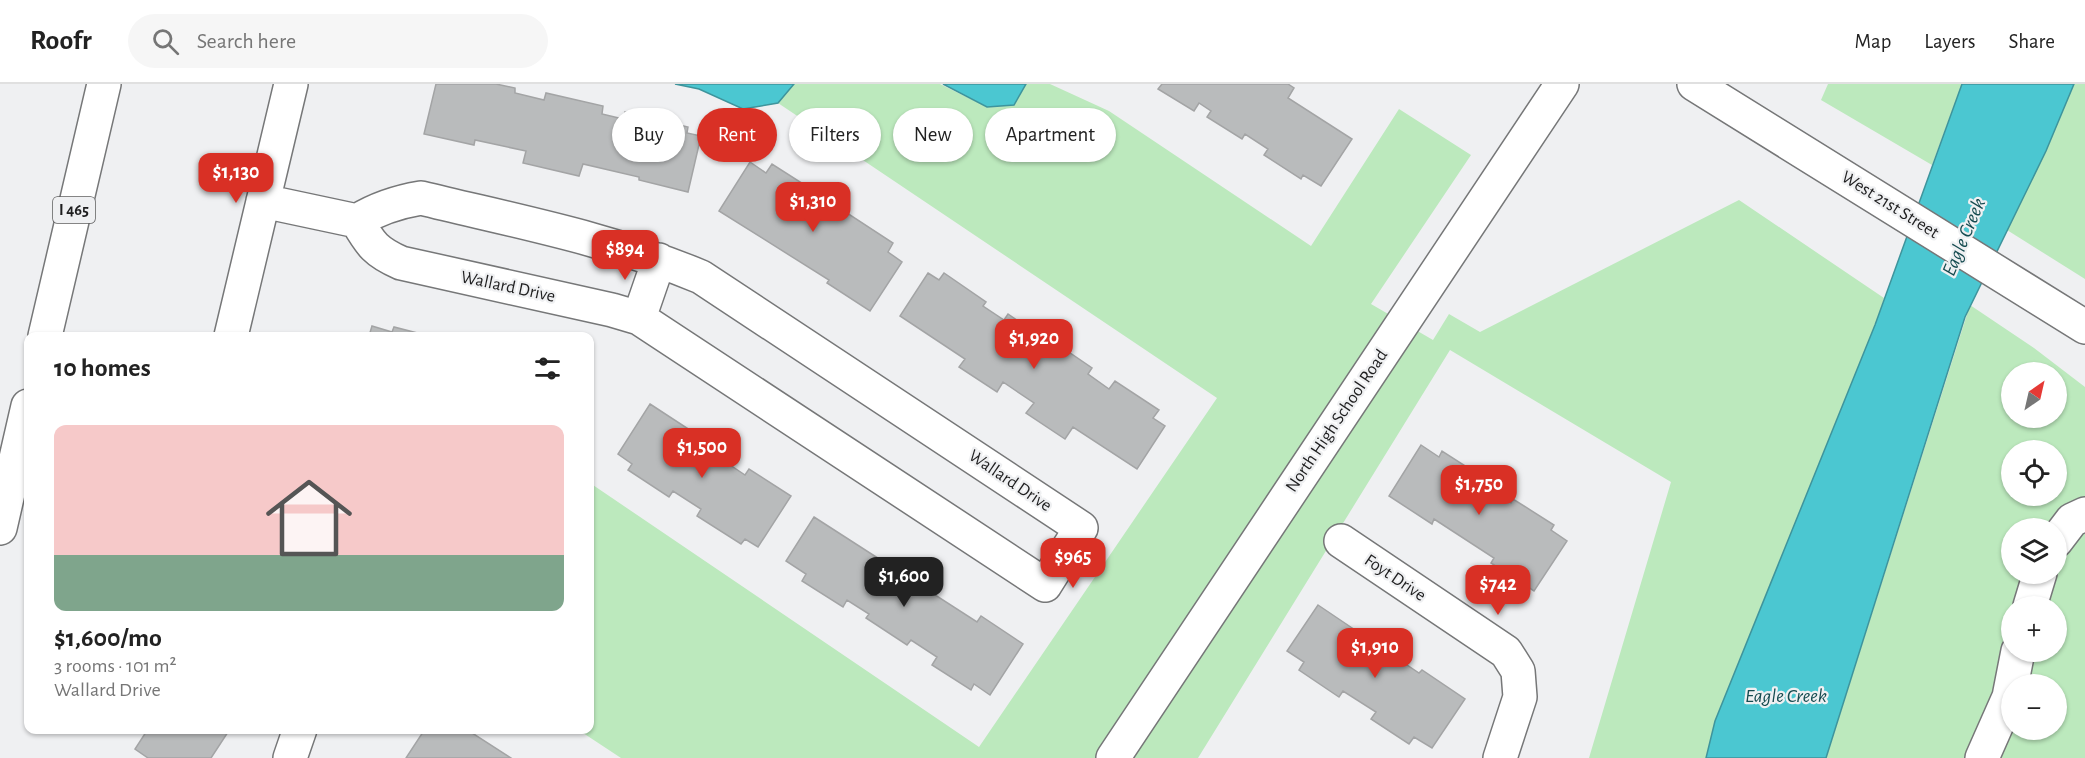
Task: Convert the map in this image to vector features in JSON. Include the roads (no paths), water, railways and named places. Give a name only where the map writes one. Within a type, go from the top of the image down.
[{"type":"main road","name":"I 465","points":[[46,332],[104,84]]},
{"type":"main road","points":[[232,332],[291,84]]},
{"type":"main road","name":"North High School Road","points":[[1113,758],[1562,84]]},
{"type":"main road","name":"West 21st Street","points":[[1695,84],[2085,327]]},
{"type":"main road","name":"Wallard Drive","points":[[421,198],[616,246],[659,260],[701,277],[1081,528],[1045,585],[639,318],[401,263],[384,255],[371,243],[357,221],[374,211],[398,202],[421,198]]},
{"type":"main road","points":[[263,201],[357,221]]},
{"type":"main road","points":[[639,318],[659,260]]},
{"type":"main road","points":[[0,528],[24,423]]},
{"type":"main road","points":[[2067,527],[2072,520],[2085,514]]},
{"type":"main road","name":"Foyt Drive","points":[[1341,541],[1506,652],[1518,671],[1520,697],[1500,758]]},
{"type":"main road","points":[[1982,758],[2009,697],[2016,662]]},
{"type":"main road","points":[[290,758],[298,734]]},
{"type":"water","points":[[675,84],[794,84],[778,103],[749,108],[741,108],[699,89]]},
{"type":"water","points":[[943,84],[1026,84],[1014,105],[987,107]]},
{"type":"water","name":"Eagle Creek","points":[[1962,84],[2074,84],[2046,151],[1965,317],[1826,758],[1706,758],[1715,721],[1875,325]]}]
